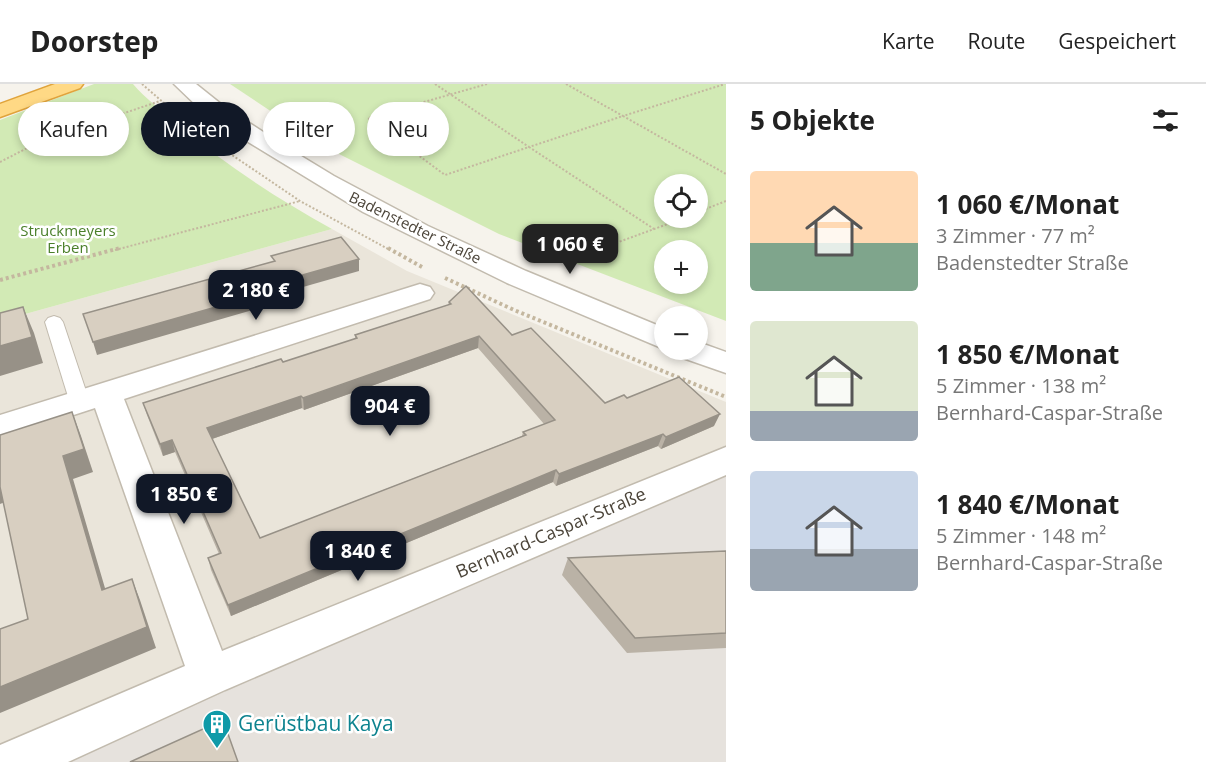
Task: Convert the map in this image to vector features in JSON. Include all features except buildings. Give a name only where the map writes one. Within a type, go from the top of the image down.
[{"type":"highway","points":[[0,96],[35,84]]},
{"type":"highway","points":[[0,111],[73,84]]},
{"type":"street","name":"Badenstedter Straße","points":[[184,84],[248,132],[335,188],[459,251],[654,335]]},
{"type":"street","points":[[0,427],[93,399],[420,292]]},
{"type":"street","points":[[708,356],[726,363]]},
{"type":"street","points":[[93,399],[210,676]]},
{"type":"street","name":"Bernhard-Caspar-Straße","points":[[15,762],[210,676],[726,460]]},
{"type":"lane","points":[[54,322],[93,399]]},
{"type":"path","points":[[435,84],[654,229]]},
{"type":"path","points":[[488,84],[368,118],[445,175],[725,84]]},
{"type":"path","points":[[566,84],[726,174]]},
{"type":"path","points":[[0,162],[39,142],[160,100]]},
{"type":"path","points":[[0,280],[300,201]]},
{"type":"path","points":[[708,208],[726,201]]},
{"type":"path","points":[[616,243],[654,229]]},
{"type":"shaded area","points":[[332,229],[407,271],[726,402],[726,460],[0,762],[0,321]]},
{"type":"shaded area","points":[[726,460],[726,762],[15,762]]},
{"type":"green space","name":"Struckmeyers Erben","points":[[94,84],[133,84],[152,102],[141,102],[141,156],[218,156],[271,193],[332,229],[0,321],[0,120],[18,113],[18,156],[129,156],[129,102],[47,102]]},
{"type":"green space","points":[[230,84],[726,84],[726,321],[708,314],[708,306],[687,306],[656,294],[708,294],[708,240],[654,240],[654,293],[499,234],[343,156],[355,156],[355,102],[263,102],[263,106]]},
{"type":"place","name":"Gerüstbau Kaya","points":[[217,750]]}]
